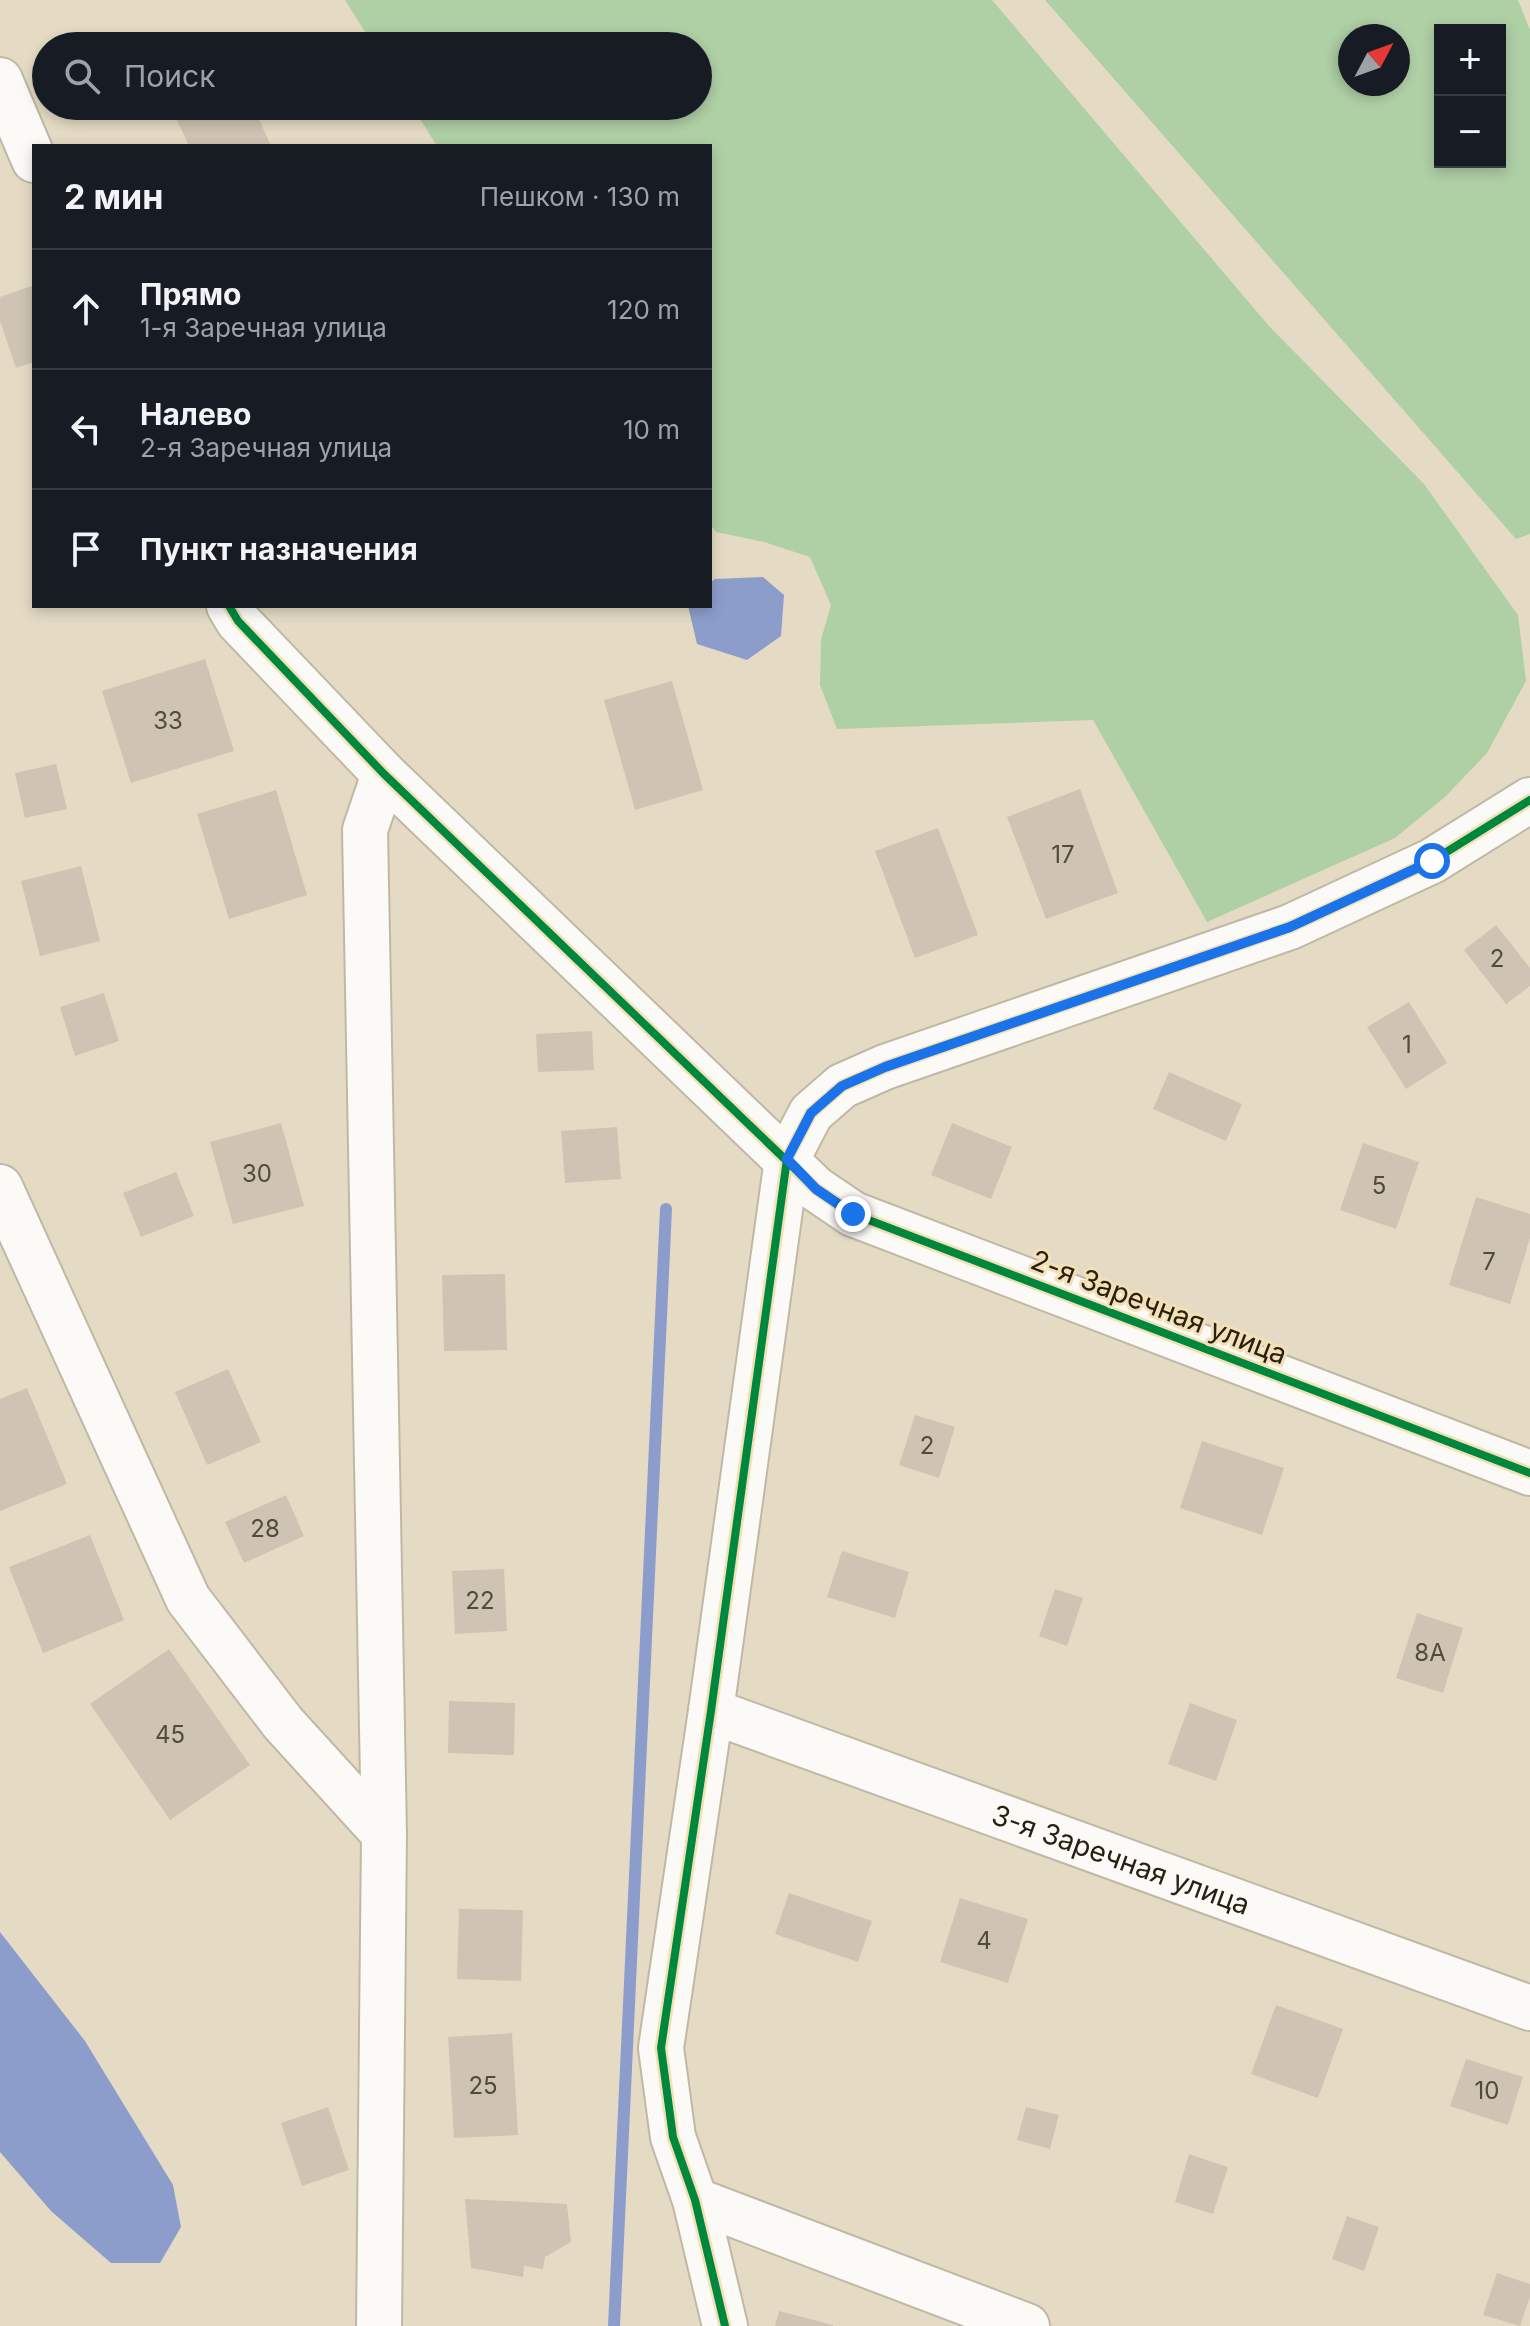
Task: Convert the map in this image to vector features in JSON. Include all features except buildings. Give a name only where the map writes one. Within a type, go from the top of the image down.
[{"type":"street","points":[[0,80],[32,155]]},
{"type":"street","name":"2-я Заречная улица","points":[[230,608],[238,621],[384,774],[816,1189],[853,1214],[1530,1473]]},
{"type":"street","points":[[379,2326],[384,1834],[365,830],[384,774]]},
{"type":"street","points":[[725,2326],[695,2200],[673,2137],[661,2048],[787,1159],[811,1113],[842,1086],[885,1067],[1290,927],[1432,861],[1530,800]]},
{"type":"street","points":[[0,1187],[188,1599],[283,1723],[384,1834]]},
{"type":"street","name":"3-я Заречная улица","points":[[711,1711],[1530,2008]]},
{"type":"street","points":[[695,2200],[1027,2326]]},
{"type":"green space","points":[[345,0],[992,0],[1269,326],[1424,484],[1518,615],[1526,681],[1487,753],[1445,797],[1395,838],[1207,922],[1093,720],[837,729],[820,685],[821,640],[831,605],[810,557],[764,542],[716,532],[712,527],[712,144],[436,144],[421,120],[712,120],[712,32],[365,32]]},
{"type":"green space","points":[[1045,0],[1518,0],[1530,30],[1530,534],[1516,539]]},
{"type":"water","points":[[763,577],[784,595],[781,636],[747,660],[697,644],[688,608],[712,608],[712,581]]},
{"type":"water","points":[[0,1932],[85,2041],[173,2185],[181,2227],[160,2263],[111,2263],[51,2211],[0,2152]]},
{"type":"waterway","points":[[614,2326],[666,1209]]},
{"type":"cycle path","points":[[230,608],[238,621],[384,774],[816,1189],[853,1214],[1530,1473]]},
{"type":"cycle path","points":[[725,2326],[695,2200],[673,2137],[661,2048],[787,1159],[811,1113],[842,1086],[885,1067],[1290,927],[1432,861],[1530,800]]},
{"type":"route","points":[[853,1214],[816,1189],[787,1159],[811,1113],[842,1086],[885,1067],[1290,927],[1432,861]]}]
